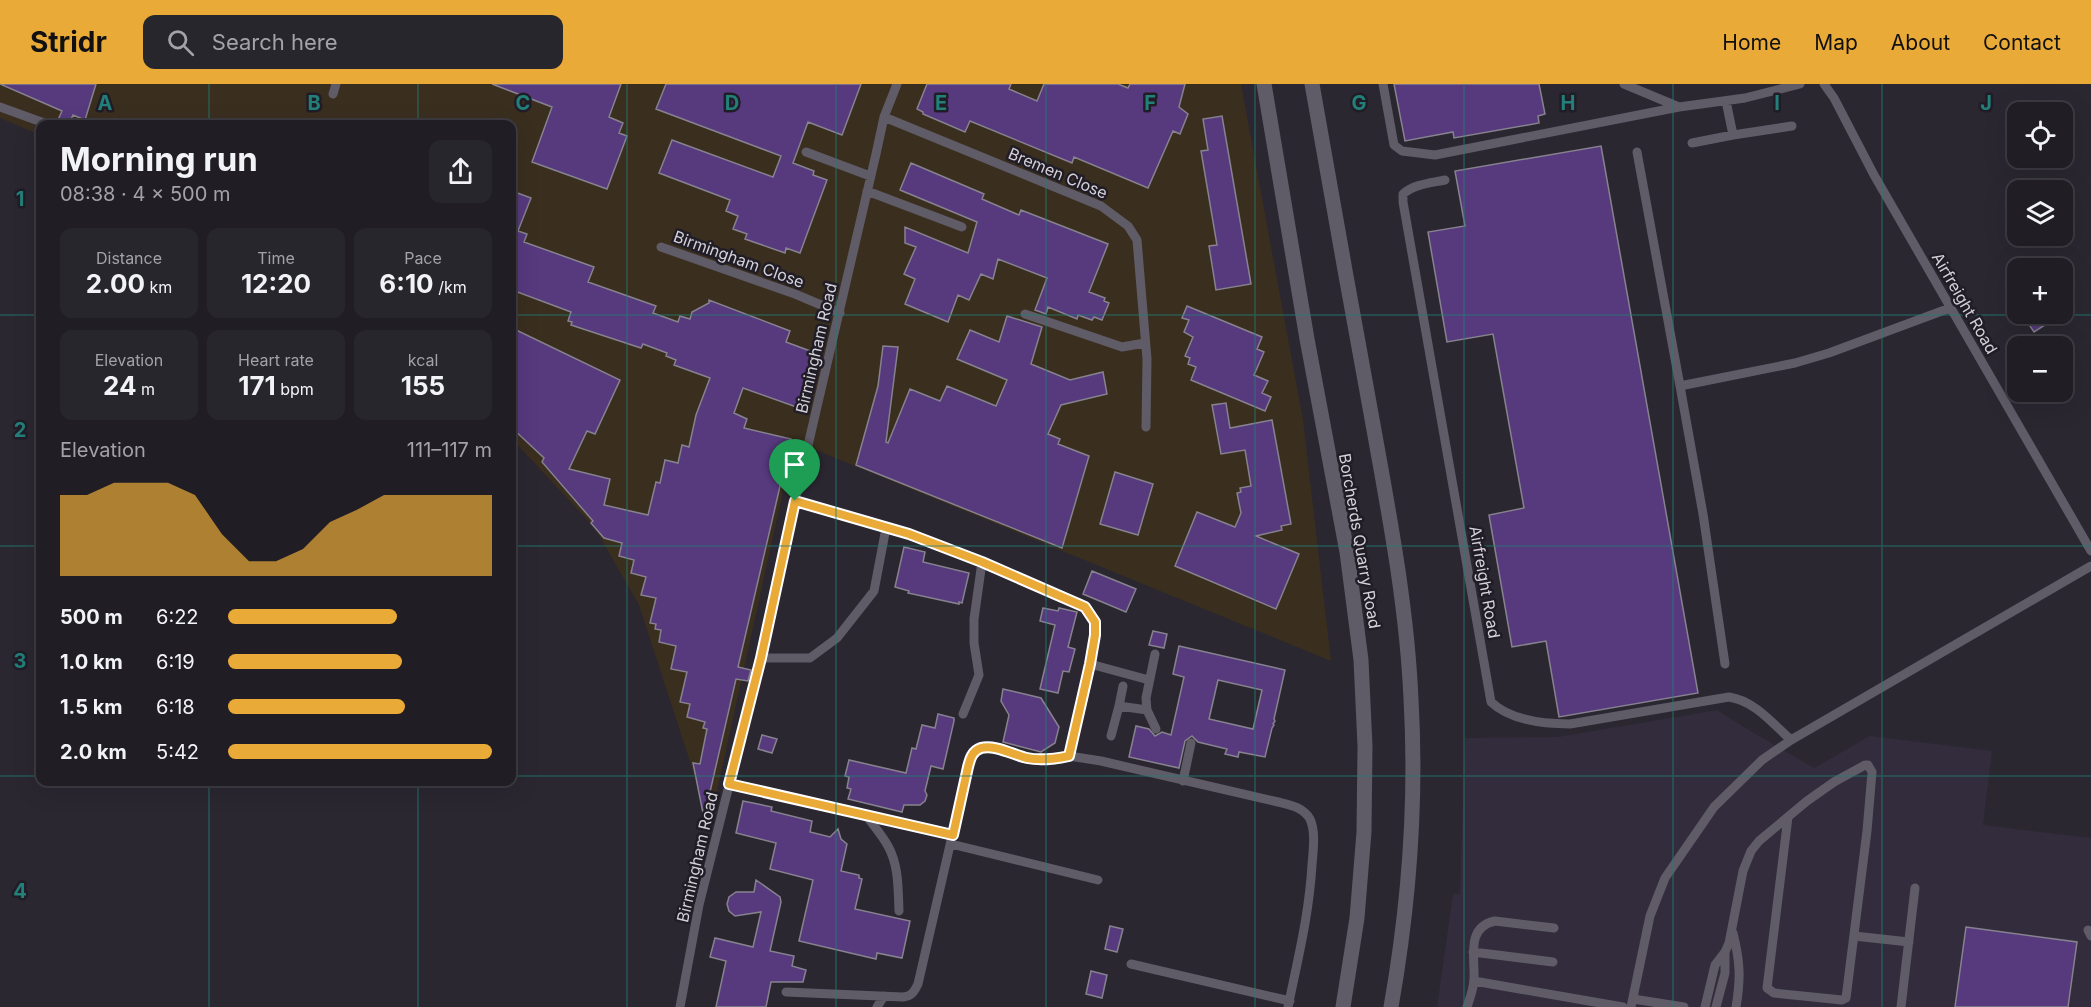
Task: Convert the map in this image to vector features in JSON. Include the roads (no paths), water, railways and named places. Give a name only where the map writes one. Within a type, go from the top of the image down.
[{"type":"main road","name":"Borcherds Quarry Road","points":[[1264,84],[1309,350],[1349,563],[1361,660],[1365,746],[1365,821],[1358,908],[1343,1007]]},
{"type":"main road","name":"Borcherds Quarry Road","points":[[1312,84],[1398,569],[1408,655],[1413,751],[1411,848],[1403,933],[1391,1007]]},
{"type":"lane","points":[[333,94],[336,84]]},
{"type":"lane","name":"Birmingham Road","points":[[680,1007],[699,905],[761,658],[870,176],[884,117],[897,84]]},
{"type":"lane","points":[[1383,84],[1394,145],[1402,151],[1424,155],[1435,155],[1550,134],[1678,107],[1755,96],[1800,84]]},
{"type":"lane","points":[[1624,84],[1678,107]]},
{"type":"lane","name":"Airfreight Road","points":[[1824,84],[2091,551]]},
{"type":"lane","name":"Airfreight Road","points":[[1830,84],[1834,98]]},
{"type":"lane","points":[[1726,101],[1733,135]]},
{"type":"lane","points":[[0,106],[37,120]]},
{"type":"lane","name":"Bremen Close","points":[[884,117],[1101,206],[1128,226],[1137,240],[1145,343],[1146,427]]},
{"type":"lane","points":[[1692,143],[1792,126]]},
{"type":"lane","points":[[806,152],[870,176]]},
{"type":"lane","points":[[1637,152],[1703,514],[1725,664]]},
{"type":"lane","name":"Airfreight Road","points":[[1445,180],[1407,190],[1403,194],[1403,202],[1491,702],[1499,710],[1520,718],[1552,724],[1570,724],[1729,696],[1745,701],[1762,712],[1791,740]]},
{"type":"lane","points":[[867,191],[962,227]]},
{"type":"lane","name":"Birmingham Close","points":[[661,247],[795,294],[840,313]]},
{"type":"lane","points":[[1680,386],[1795,363],[1829,353],[1950,308]]},
{"type":"lane","points":[[1026,314],[1122,347],[1145,343]]},
{"type":"lane","points":[[795,501],[909,534],[982,562],[1085,607],[1095,622],[1090,664],[1069,756]]},
{"type":"lane","points":[[761,658],[810,658],[837,638],[874,591],[886,528]]},
{"type":"lane","points":[[963,714],[979,675],[974,643],[974,619],[982,562]]},
{"type":"lane","points":[[1684,1007],[1632,1003],[1650,916],[1659,888],[1713,807],[1762,760],[1791,740],[2091,566]]},
{"type":"lane","points":[[1155,654],[1146,698],[1146,710],[1156,729]]},
{"type":"lane","points":[[1090,664],[1149,680]]},
{"type":"lane","points":[[1111,736],[1123,686]]},
{"type":"lane","points":[[1119,705],[1146,710]]},
{"type":"lane","points":[[1183,781],[1191,743]]},
{"type":"lane","points":[[908,1007],[910,996],[918,984],[970,758],[976,750],[987,747],[1029,758],[1055,759],[1069,756],[1101,761],[1300,808],[1309,818],[1314,843],[1310,898],[1300,958],[1289,1004],[1131,964]]},
{"type":"lane","points":[[1716,1007],[1725,973],[1725,952],[1732,930],[1746,861],[1759,841],[1788,817],[1834,782],[1861,766],[1869,765],[1871,768],[1868,831],[1846,999],[1774,993],[1767,988],[1788,817]]},
{"type":"lane","points":[[729,784],[866,815],[1098,880]]},
{"type":"lane","points":[[866,815],[887,844],[892,855],[898,879],[899,911]]},
{"type":"lane","points":[[1901,1007],[1915,888]]},
{"type":"lane","points":[[1467,1007],[1474,981],[1473,952],[1479,930],[1485,923],[1495,921],[1554,928]]},
{"type":"lane","points":[[1732,930],[1739,961],[1740,982],[1736,1007]]},
{"type":"lane","points":[[1854,936],[1909,942]]},
{"type":"lane","points":[[1473,952],[1553,962]]},
{"type":"lane","points":[[1705,1007],[1715,965],[1725,952]]},
{"type":"lane","points":[[1474,981],[1623,1007]]},
{"type":"lane","points":[[786,992],[910,996]]},
{"type":"lane","points":[[877,1007],[884,996]]}]
